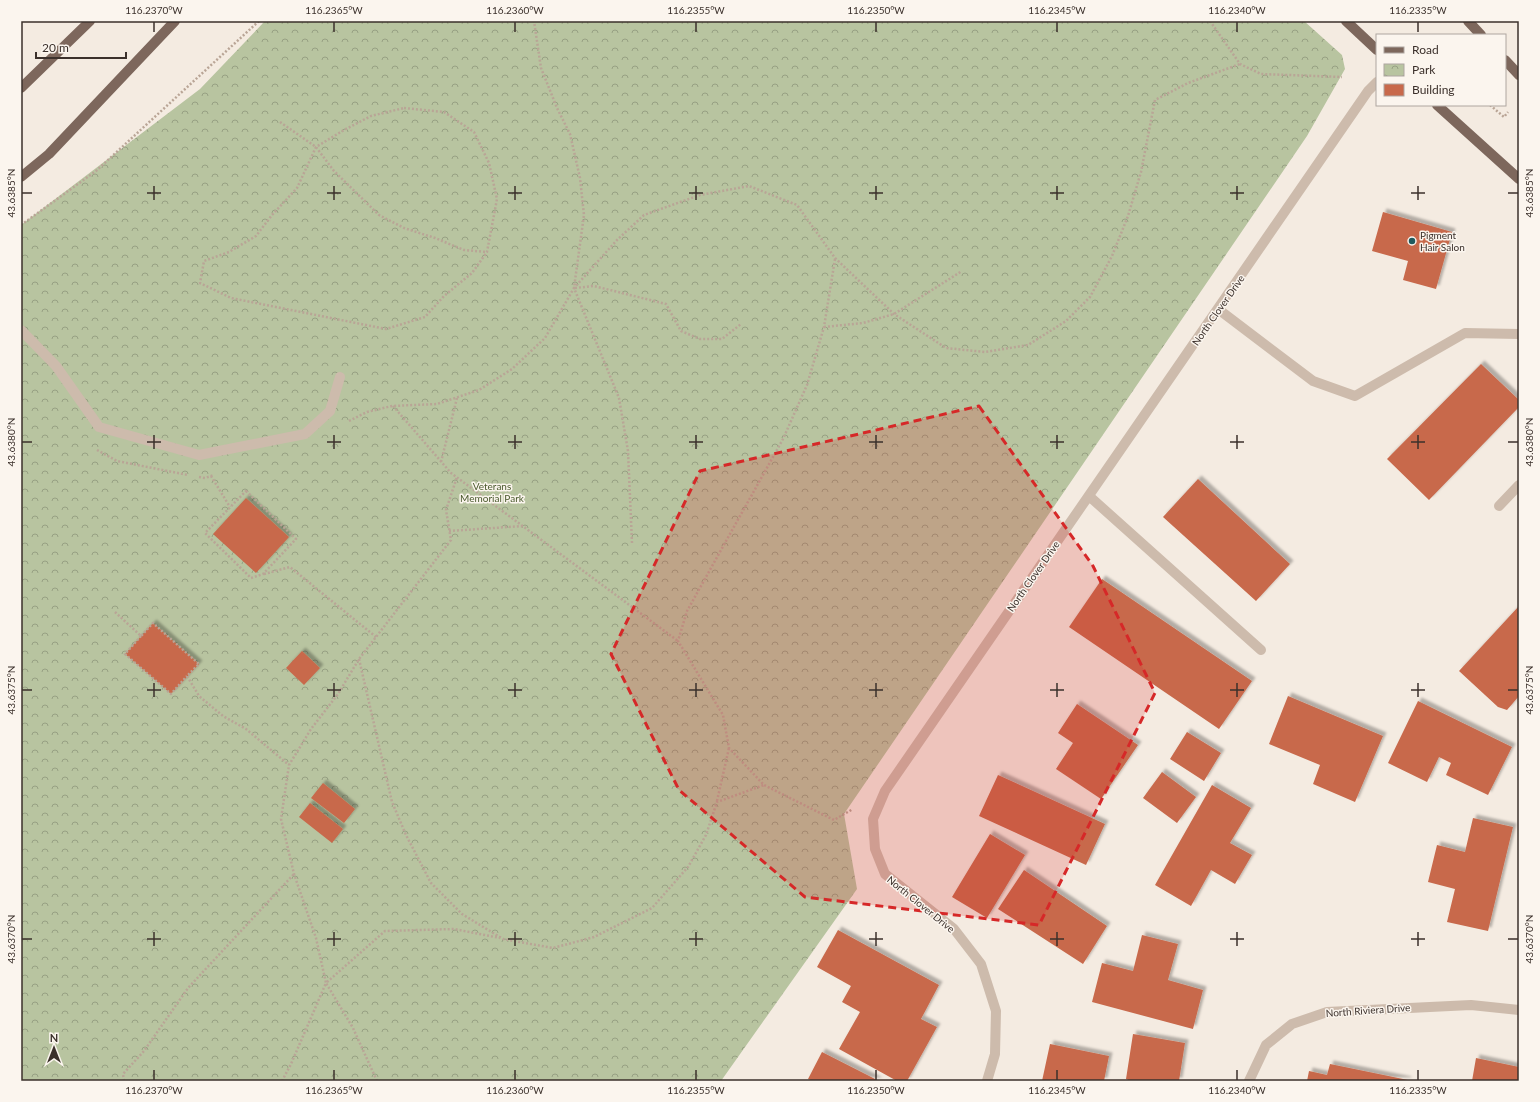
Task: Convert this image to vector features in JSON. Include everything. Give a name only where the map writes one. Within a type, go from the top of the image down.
[{"type":"main road","points":[[21,88],[90,21]]},
{"type":"main road","points":[[21,177],[49,154],[175,21]]},
{"type":"main road","points":[[1346,21],[1376,49]]},
{"type":"main road","points":[[1468,21],[1480,34]]},
{"type":"main road","points":[[1506,61],[1519,75]]},
{"type":"main road","points":[[1438,106],[1519,179]]},
{"type":"street","name":"North Clover Drive","points":[[987,1081],[996,1054],[996,1011],[981,964],[954,929],[885,874],[875,849],[873,819],[885,791],[1368,91],[1376,83]]},
{"type":"street","points":[[1218,309],[1313,381],[1355,396],[1465,333],[1519,334]]},
{"type":"street","points":[[21,330],[56,366],[99,427],[199,455],[305,434],[330,411],[340,378]]},
{"type":"street","points":[[1499,506],[1519,485]]},
{"type":"street","points":[[1089,496],[1261,650]]},
{"type":"street","name":"North Riviera Drive","points":[[1249,1081],[1266,1045],[1292,1024],[1327,1012],[1471,1005],[1519,1010]]},
{"type":"path","points":[[21,225],[96,171],[260,21]]},
{"type":"path","points":[[534,21],[541,68],[557,108],[570,134],[580,178],[584,215],[574,288],[619,398],[628,451],[632,543]]},
{"type":"path","points":[[1210,21],[1240,64],[1261,74],[1342,77]]},
{"type":"path","points":[[347,422],[367,412],[392,406],[437,404],[479,390],[518,364],[545,338],[574,288],[617,240],[644,215],[700,196],[749,186],[797,205],[835,258],[894,314],[946,348],[985,352],[1028,345],[1066,321],[1090,297],[1112,256],[1128,216],[1141,172],[1156,100],[1188,83],[1240,64]]},
{"type":"path","points":[[1491,106],[1504,117],[1508,112]]},
{"type":"path","points":[[404,108],[444,112],[474,132],[489,163],[497,200],[487,252],[472,273],[444,296],[425,317],[386,329],[231,298],[200,282],[204,261],[229,252],[256,236],[272,215],[297,188],[316,147],[371,116],[404,108]]},
{"type":"path","points":[[280,122],[316,147],[334,171],[378,215],[404,228],[435,238],[464,250],[487,252]]},
{"type":"path","points":[[678,641],[687,611],[784,439],[807,385],[824,327],[835,258]]},
{"type":"path","points":[[824,327],[863,323],[894,314],[962,271]]},
{"type":"path","points":[[574,288],[594,286],[666,304],[680,331],[700,339],[722,339],[741,324]]},
{"type":"path","points":[[441,462],[457,397]]},
{"type":"path","points":[[282,1081],[292,1064],[326,983],[385,931],[454,929],[553,948],[594,937],[652,908],[688,867],[706,835],[717,802],[729,748],[723,715],[678,641],[457,478],[392,406]]},
{"type":"path","points":[[92,447],[117,461],[189,476]]},
{"type":"path","points":[[197,477],[205,478],[218,474]]},
{"type":"path","points":[[211,476],[230,507]]},
{"type":"path","points":[[377,1081],[353,1028],[326,983],[316,938],[294,874],[281,819],[289,765],[311,729],[338,694],[359,659],[451,540],[446,510],[457,478]]},
{"type":"path","points":[[263,574],[296,539],[246,491],[205,533],[251,578],[290,568],[376,637]]},
{"type":"path","points":[[449,531],[523,526]]},
{"type":"path","points":[[115,612],[141,636]]},
{"type":"path","points":[[153,623],[199,664],[187,676],[171,694],[125,654],[153,623]]},
{"type":"path","points":[[359,659],[392,802],[406,835],[431,883],[462,914],[503,939]]},
{"type":"path","points":[[187,676],[199,696],[223,716],[246,729],[289,765]]},
{"type":"path","points":[[729,748],[764,785],[834,820],[885,791]]},
{"type":"path","points":[[717,802],[764,785]]},
{"type":"path","points":[[124,1081],[123,1074],[144,1051],[188,988],[294,874]]},
{"type":"highlighted area","points":[[979,406],[1093,566],[1155,693],[1039,925],[805,897],[679,790],[611,654],[700,471]]},
{"type":"green space","name":"Veterans Memorial Park","points":[[265,21],[1304,21],[1342,55],[1345,69],[1307,136],[844,814],[857,889],[721,1081],[21,1081],[21,225],[200,89]]},
{"type":"building","name":"Pigment Hair Salon","points":[[1383,212],[1452,232],[1436,289],[1403,280],[1408,261],[1372,251]]},
{"type":"building","points":[[1481,364],[1519,400],[1519,407],[1429,500],[1387,459]]},
{"type":"building","points":[[1198,479],[1290,564],[1256,601],[1163,517]]},
{"type":"building","points":[[246,498],[289,537],[256,573],[213,534]]},
{"type":"building","points":[[1102,579],[1252,681],[1219,729],[1069,627]]},
{"type":"building","points":[[1519,606],[1519,696],[1507,710],[1498,707],[1459,671]]},
{"type":"building","points":[[153,623],[199,664],[171,694],[125,654]]},
{"type":"building","points":[[302,651],[320,668],[304,685],[286,668]]},
{"type":"building","points":[[1288,696],[1383,736],[1355,802],[1313,784],[1320,765],[1269,744]]},
{"type":"building","points":[[1418,701],[1512,747],[1488,795],[1446,775],[1451,763],[1439,757],[1427,782],[1388,763]]},
{"type":"building","points":[[1077,704],[1138,745],[1101,799],[1056,769],[1073,743],[1058,733]]},
{"type":"building","points":[[1187,732],[1221,753],[1204,781],[1170,759]]},
{"type":"building","points":[[1162,772],[1196,797],[1177,823],[1143,798]]},
{"type":"building","points":[[998,775],[1105,824],[1086,865],[979,816]]},
{"type":"building","points":[[323,783],[355,809],[344,823],[311,798]]},
{"type":"building","points":[[1212,785],[1251,808],[1230,843],[1252,855],[1235,884],[1211,870],[1191,906],[1155,885]]},
{"type":"building","points":[[310,803],[343,829],[332,843],[299,817]]},
{"type":"building","points":[[1473,818],[1513,827],[1488,931],[1447,922],[1455,889],[1428,882],[1437,845],[1465,852]]},
{"type":"building","points":[[990,834],[1025,855],[987,918],[952,897]]},
{"type":"building","points":[[1024,870],[1107,926],[1083,964],[998,909]]},
{"type":"building","points":[[838,930],[939,985],[921,1019],[937,1027],[907,1081],[897,1081],[839,1049],[860,1012],[842,1002],[851,986],[817,967]]},
{"type":"building","points":[[1142,935],[1178,944],[1168,980],[1203,990],[1193,1029],[1092,1002],[1102,963],[1133,971]]},
{"type":"building","points":[[1133,1034],[1185,1043],[1179,1081],[1131,1081],[1126,1079]]},
{"type":"building","points":[[1050,1044],[1109,1056],[1104,1081],[1042,1081]]},
{"type":"building","points":[[822,1052],[879,1081],[813,1081],[808,1079]]},
{"type":"building","points":[[1476,1058],[1519,1067],[1519,1081],[1472,1081]]},
{"type":"building","points":[[1330,1064],[1408,1081],[1307,1081],[1309,1071],[1327,1075]]},
{"type":"place","name":"Pigment Hair Salon","points":[[1412,241]]}]
